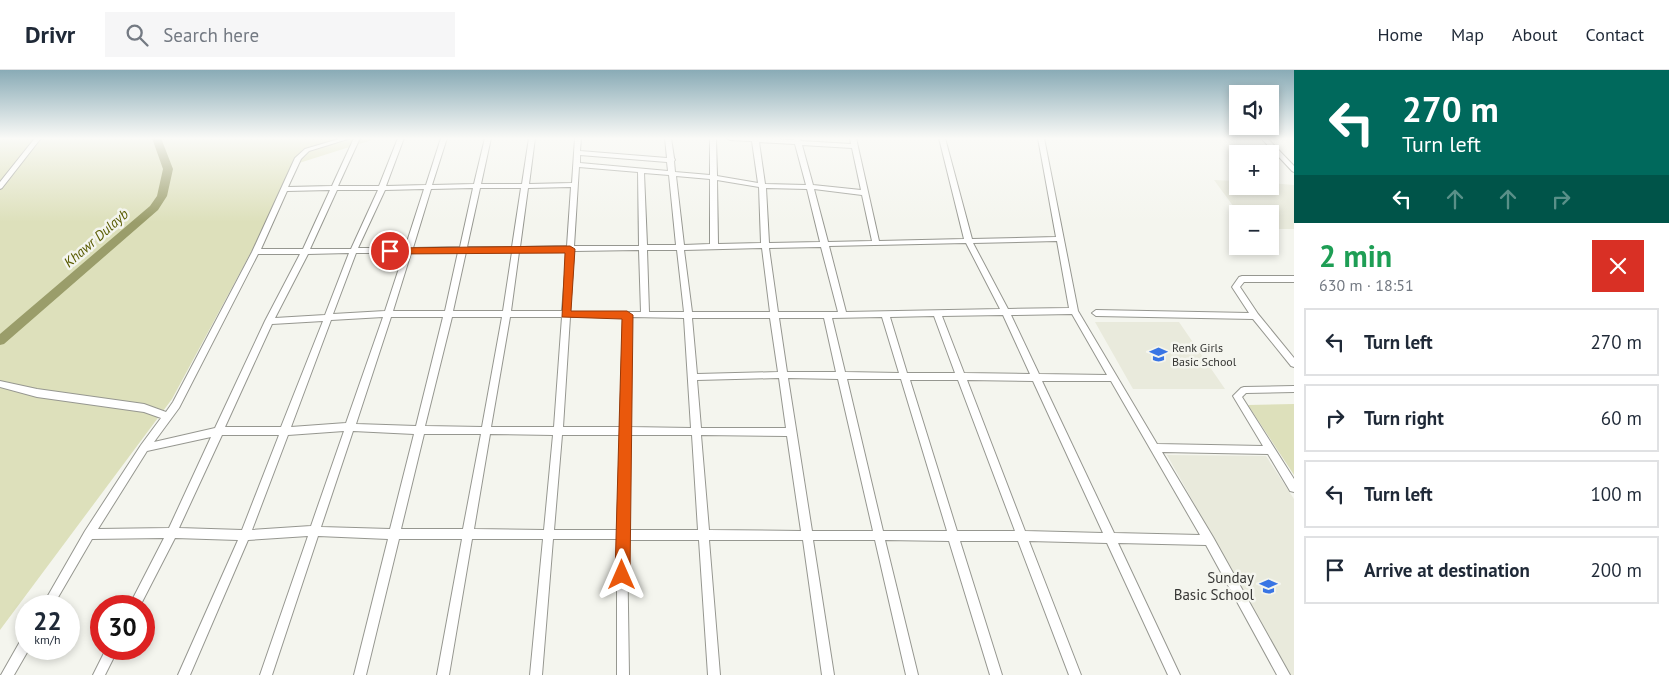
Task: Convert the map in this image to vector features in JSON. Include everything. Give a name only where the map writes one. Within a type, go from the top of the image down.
[{"type":"street","points":[[0,187],[16,166]]},
{"type":"street","points":[[53,595],[89,534],[144,448],[176,405],[256,252],[294,166]]},
{"type":"street","points":[[140,595],[172,533],[269,321],[305,252],[344,166]]},
{"type":"street","points":[[184,675],[245,535],[286,432],[353,252],[390,166]]},
{"type":"street","points":[[266,675],[348,427],[409,251],[435,166]]},
{"type":"street","points":[[360,675],[464,251],[482,166]]},
{"type":"street","points":[[443,675],[506,316],[528,166]]},
{"type":"street","points":[[536,675],[558,431],[577,166]]},
{"type":"street","points":[[580,166],[712,177],[762,186],[810,187],[866,193]]},
{"type":"street","points":[[672,166],[688,315],[714,675]]},
{"type":"street","points":[[712,166],[714,246]]},
{"type":"street","points":[[759,166],[765,246],[782,375],[828,675]]},
{"type":"street","points":[[804,166],[843,315]]},
{"type":"street","points":[[860,166],[876,244]]},
{"type":"street","points":[[949,166],[969,242],[1006,313],[1174,675]]},
{"type":"street","points":[[1046,166],[1074,311],[1209,540],[1284,675]]},
{"type":"street","points":[[641,171],[645,315]]},
{"type":"street","points":[[284,189],[575,185]]},
{"type":"street","points":[[256,252],[464,251],[1060,239]]},
{"type":"street","points":[[1294,279],[1242,279],[1236,287],[1255,316],[1294,364]]},
{"type":"street","points":[[269,321],[388,314],[506,316],[566,314],[843,315],[1074,311]]},
{"type":"street","points":[[1096,313],[1255,316]]},
{"type":"street","points":[[885,314],[996,675]]},
{"type":"street","points":[[937,314],[1075,675]]},
{"type":"street","points":[[623,675],[622,535],[627,315]]},
{"type":"street","points":[[827,315],[912,675]]},
{"type":"street","points":[[692,377],[782,375],[1113,378]]},
{"type":"street","points":[[0,384],[37,393],[144,408],[168,416]]},
{"type":"street","points":[[1294,389],[1244,390],[1236,396],[1294,488]]},
{"type":"street","points":[[144,448],[219,431],[286,432],[348,427],[486,431],[791,432]]},
{"type":"street","points":[[1155,448],[1269,450]]},
{"type":"street","points":[[89,534],[172,533],[245,535],[314,531],[468,535],[1022,536],[1209,540]]},
{"type":"street","points":[[7,675],[16,660]]},
{"type":"street","points":[[99,675],[106,660]]},
{"type":"shaded area","points":[[1214,180],[1229,181],[1229,195],[1279,195],[1279,184],[1294,185],[1294,229],[1279,229],[1279,205],[1232,205]]},
{"type":"shaded area","name":"Renk Girls Basic School","points":[[1095,322],[1179,322],[1225,389],[1133,389]]},
{"type":"shaded area","name":"Sunday Basic School","points":[[1167,455],[1266,456],[1294,499],[1294,675],[1290,675]]},
{"type":"green space","points":[[0,166],[297,166],[172,399],[26,595],[15,595],[15,610],[0,630]]},
{"type":"green space","points":[[1294,404],[1294,475],[1248,405]]},
{"type":"waterway","name":"Khawr Dulayb","points":[[0,341],[154,208],[162,196],[168,169],[167,166]]},
{"type":"place","name":"Renk Girls Basic School","points":[[1158,355]]},
{"type":"place","name":"Sunday Basic School","points":[[1268,587]]},
{"type":"route","points":[[390,251],[570,249],[566,314],[627,315],[622,575]]}]
